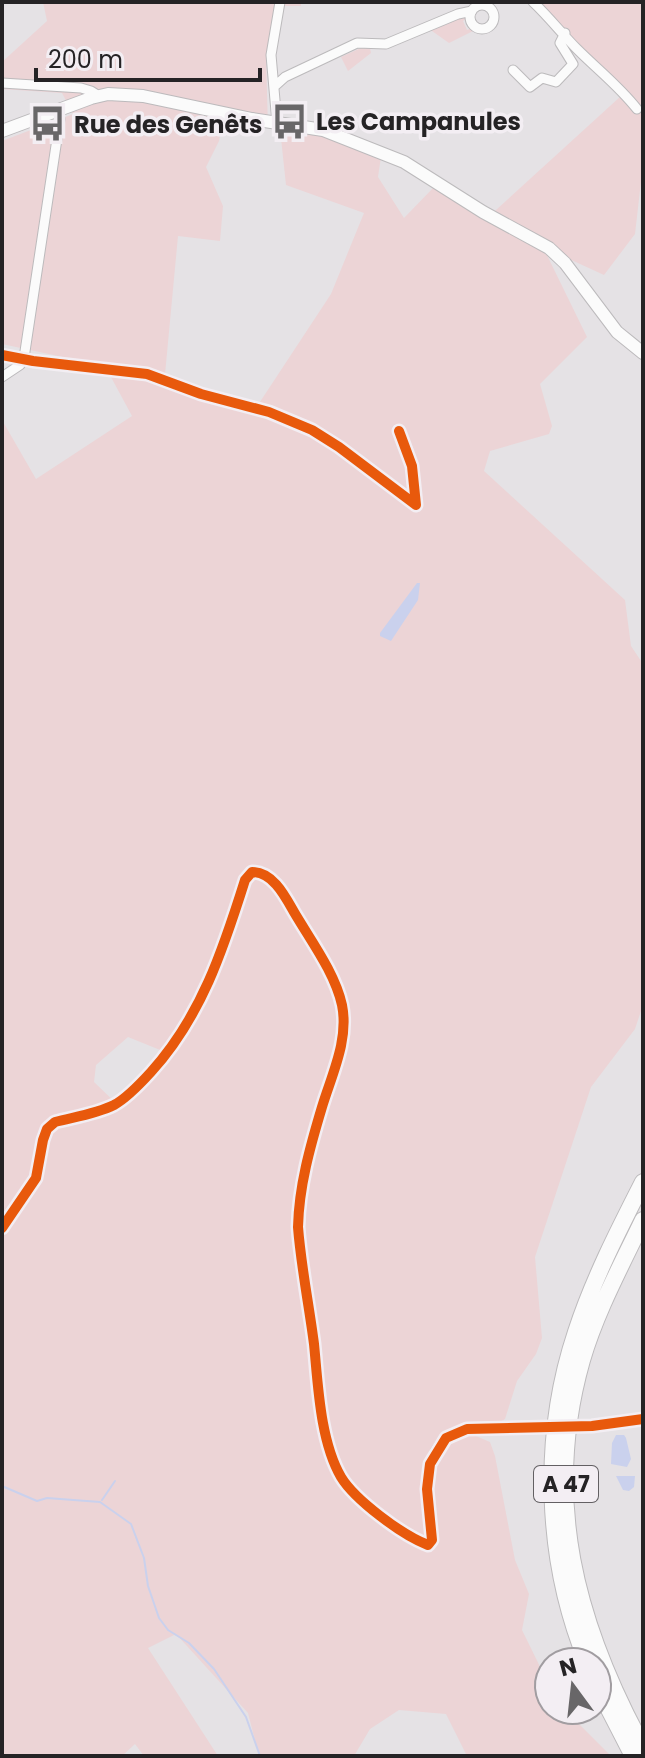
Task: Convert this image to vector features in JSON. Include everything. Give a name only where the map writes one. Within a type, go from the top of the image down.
[{"type":"highway","name":"A 47","points":[[582,1646],[566,1596],[556,1540],[553,1474],[562,1386],[575,1334],[602,1265],[643,1182]]},
{"type":"highway","name":"A 47","points":[[643,1220],[610,1287],[582,1361],[571,1420],[565,1478],[568,1537],[578,1593],[594,1646],[615,1697],[643,1747]]},
{"type":"highway","points":[[613,1717],[633,1756]]},
{"type":"main road","points":[[2,131],[99,96],[143,96],[323,130],[404,162],[483,212],[549,248],[576,275],[617,332],[640,351]]},
{"type":"street","points":[[277,123],[271,45],[280,2]]},
{"type":"street","points":[[533,2],[637,109]]},
{"type":"street","points":[[275,86],[285,77],[356,43],[386,44],[472,11]]},
{"type":"street","points":[[513,70],[530,87],[542,78],[556,82],[573,64],[560,43],[565,33]]},
{"type":"street","points":[[2,83],[81,88],[99,96]]},
{"type":"street","points":[[2,377],[20,365],[24,358],[60,117],[58,111]]},
{"type":"street","points":[[2,355],[147,374],[201,394],[269,412],[312,430],[339,447],[416,505],[412,466],[399,431]]},
{"type":"street","points":[[2,1228],[36,1178],[47,1129],[55,1122],[117,1104],[170,1051],[210,981],[245,880],[252,872],[261,872],[269,877],[286,899],[311,940],[333,980],[344,1014],[335,1074],[307,1157],[298,1203],[298,1227],[321,1412],[340,1475],[378,1513],[411,1537],[428,1545],[432,1540],[427,1489],[430,1464],[446,1438],[467,1429],[539,1427]]},
{"type":"street","points":[[592,1426],[643,1419]]},
{"type":"shaded area","points":[[43,2],[301,2],[301,6],[275,6],[266,58],[268,128],[223,120],[219,141],[206,167],[223,206],[220,241],[178,236],[164,385],[254,411],[331,294],[364,213],[286,185],[280,129],[324,133],[381,157],[378,177],[404,218],[436,185],[485,220],[621,96],[535,2],[643,2],[643,164],[635,234],[604,275],[543,247],[587,337],[540,384],[552,426],[549,434],[490,451],[484,471],[625,600],[631,646],[643,664],[643,1005],[635,1029],[591,1087],[535,1257],[542,1338],[536,1354],[517,1381],[505,1419],[476,1436],[490,1442],[495,1456],[515,1560],[529,1594],[522,1630],[533,1652],[533,1726],[581,1726],[611,1756],[467,1756],[446,1714],[399,1710],[370,1729],[354,1756],[259,1756],[248,1713],[176,1634],[148,1648],[218,1756],[144,1756],[135,1744],[122,1756],[2,1756],[2,420],[36,479],[132,416],[105,366],[2,344],[2,141],[73,114],[62,93],[2,89],[2,62],[47,21]],"holes":[[[128,1037],[170,1054],[119,1106],[94,1082],[96,1065]]]},
{"type":"shaded area","points":[[459,16],[465,17],[463,21],[467,30],[472,28],[473,31],[449,43],[432,31],[431,29]]},
{"type":"shaded area","points":[[363,47],[370,48],[371,53],[348,71],[341,57]]},
{"type":"water","points":[[420,583],[418,600],[391,641],[380,636],[380,633]]},
{"type":"water","points":[[616,1435],[626,1438],[631,1459],[627,1467],[611,1464],[612,1443]]},
{"type":"water","points":[[616,1476],[635,1476],[634,1487],[629,1491],[623,1490]]},
{"type":"waterway","points":[[102,1500],[115,1481]]},
{"type":"waterway","points":[[2,1486],[37,1501],[47,1498],[100,1502],[131,1524],[144,1558],[148,1586],[159,1618],[168,1630],[189,1643],[214,1669],[246,1717],[260,1756]]},
{"type":"tunnel","points":[[539,1427],[592,1426]]},
{"type":"cycle path","points":[[2,355],[147,374],[201,394],[269,412],[312,430],[339,447],[416,505],[412,466],[399,431]]},
{"type":"cycle path","points":[[2,1228],[36,1178],[47,1129],[55,1122],[100,1111],[119,1102],[143,1081],[184,1029],[208,982],[245,880],[252,872],[259,873],[272,880],[287,899],[328,969],[339,993],[344,1018],[338,1057],[309,1152],[298,1227],[321,1412],[328,1447],[341,1477],[380,1516],[428,1545],[432,1540],[427,1489],[430,1464],[446,1438],[467,1429],[592,1426],[643,1419]]},
{"type":"place","name":"Les Campanules","points":[[290,121]]},
{"type":"place","name":"Rue des Genêts","points":[[48,124]]}]
